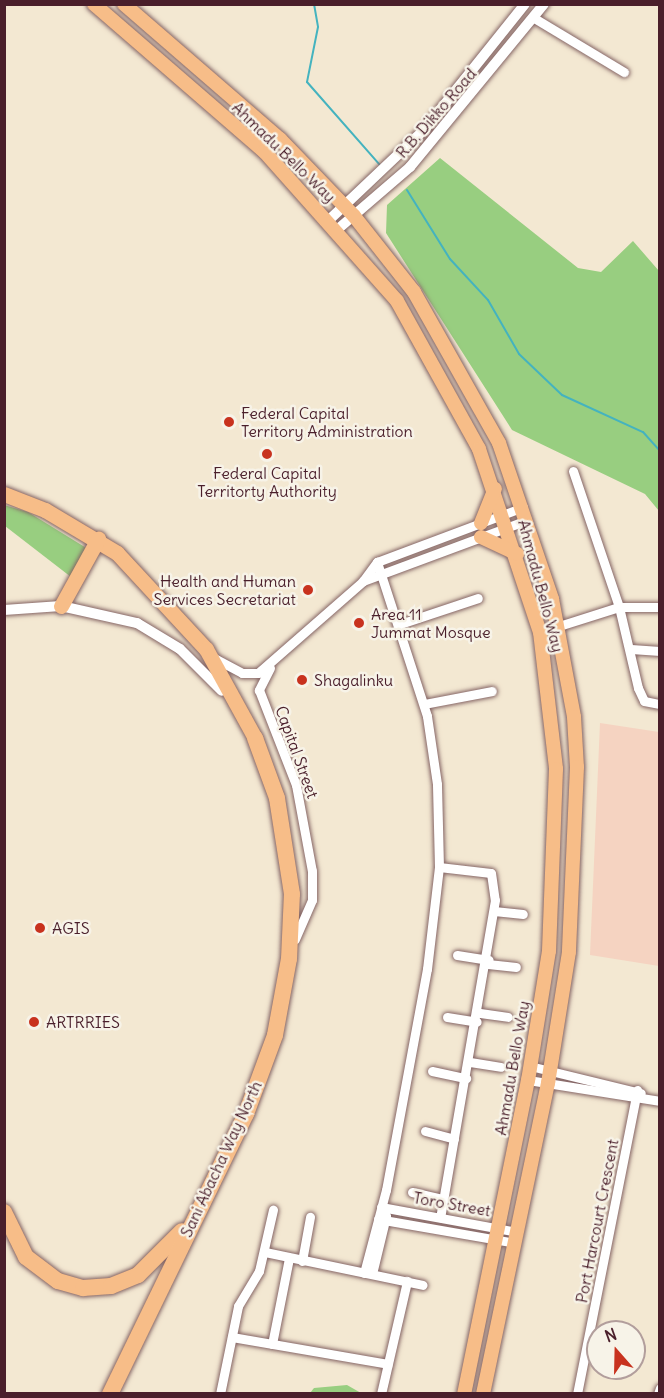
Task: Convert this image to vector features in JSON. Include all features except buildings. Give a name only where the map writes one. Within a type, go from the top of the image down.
[{"type":"highway","name":"Sani Abacha Way North","points":[[4,494],[98,540],[157,592],[211,656],[255,738],[287,845],[289,959],[275,1035],[212,1183],[110,1394]]},
{"type":"highway","points":[[61,606],[98,540]]},
{"type":"highway","points":[[4,1212],[26,1257],[40,1269],[83,1288],[111,1286],[138,1275],[162,1254],[212,1183]]},
{"type":"main road","name":"Ahmadu Bello Way","points":[[94,4],[264,151],[334,225],[415,329],[465,418],[495,487],[540,632],[553,720],[557,822],[549,951],[529,1073],[464,1394]]},
{"type":"main road","name":"Ahmadu Bello Way","points":[[124,4],[231,94],[349,211],[414,292],[458,361],[499,443],[525,514],[559,627],[574,717],[578,824],[569,952],[550,1076],[483,1394]]},
{"type":"main road","points":[[481,523],[495,487]]},
{"type":"main road","points":[[481,537],[517,554]]},
{"type":"street","name":"R.B. Dikko Road","points":[[334,225],[349,211],[373,181],[399,157],[525,4]]},
{"type":"street","name":"R.B. Dikko Road","points":[[349,211],[382,192],[410,167],[544,4]]},
{"type":"street","points":[[534,18],[624,72]]},
{"type":"street","points":[[573,471],[619,607],[641,696],[660,704]]},
{"type":"street","points":[[363,581],[372,565],[481,523],[507,520],[525,514]]},
{"type":"street","name":"Capital Street","points":[[211,656],[242,673],[258,673],[273,663],[363,581],[481,537],[507,520],[525,514]]},
{"type":"street","points":[[368,1274],[382,1219],[427,969],[439,867],[437,784],[424,704],[400,624],[385,586],[372,565]]},
{"type":"street","points":[[400,624],[478,598]]},
{"type":"street","points":[[4,610],[61,606],[137,623],[180,649],[212,677],[255,738]]},
{"type":"street","points":[[540,632],[619,607],[660,607]]},
{"type":"street","points":[[631,649],[660,651]]},
{"type":"street","name":"Capital Street","points":[[273,663],[259,690],[296,785],[312,871],[312,900],[289,959]]},
{"type":"street","points":[[424,704],[492,691]]},
{"type":"street","points":[[439,867],[491,873],[494,911],[488,962],[440,1217]]},
{"type":"street","points":[[494,911],[523,914]]},
{"type":"street","points":[[457,955],[516,967]]},
{"type":"street","points":[[447,1017],[508,1017]]},
{"type":"street","points":[[470,1062],[501,1068]]},
{"type":"street","points":[[432,1071],[466,1078]]},
{"type":"street","points":[[529,1073],[637,1090],[648,1099]]},
{"type":"street","points":[[529,1073],[550,1076],[636,1100],[660,1101]]},
{"type":"street","name":"Port Harcourt Crescent","points":[[577,1394],[637,1090]]},
{"type":"street","points":[[425,1131],[454,1139]]},
{"type":"street","points":[[412,1192],[443,1199]]},
{"type":"street","name":"Toro Street","points":[[384,1207],[440,1217],[516,1237]]},
{"type":"street","points":[[220,1394],[238,1306],[265,1252],[273,1210]]},
{"type":"street","points":[[302,1262],[310,1217]]},
{"type":"street","name":"Toro Street","points":[[382,1219],[497,1233]]},
{"type":"street","points":[[265,1252],[302,1262],[423,1285]]},
{"type":"street","points":[[272,1344],[290,1258]]},
{"type":"street","points":[[381,1394],[407,1281]]},
{"type":"street","points":[[232,1337],[388,1364]]},
{"type":"street","points":[[658,1394],[660,1388]]},
{"type":"shaded area","points":[[600,723],[659,732],[659,966],[590,955]]},
{"type":"green space","points":[[440,158],[578,268],[601,272],[633,241],[659,271],[659,511],[645,494],[512,430],[386,233],[387,205]]},
{"type":"green space","points":[[4,505],[28,512],[88,549],[71,577],[5,526]]},
{"type":"green space","points":[[347,1385],[361,1393],[310,1393],[314,1388]]},
{"type":"waterway","points":[[314,4],[318,27],[307,82],[380,165]]},
{"type":"waterway","points":[[407,190],[450,259],[488,300],[519,354],[562,395],[643,432],[660,451]]},
{"type":"place","name":"Federal Capital Territory Administration","points":[[229,422]]},
{"type":"place","name":"Federal Capital Territorty Authority","points":[[267,454]]},
{"type":"place","name":"Health and Human Services Secretariat","points":[[308,590]]},
{"type":"place","name":"Area 11 Jummat Mosque","points":[[359,623]]},
{"type":"place","name":"Shagalinku","points":[[302,680]]},
{"type":"place","name":"AGIS","points":[[40,928]]},
{"type":"place","name":"ARTRRIES","points":[[34,1022]]}]
